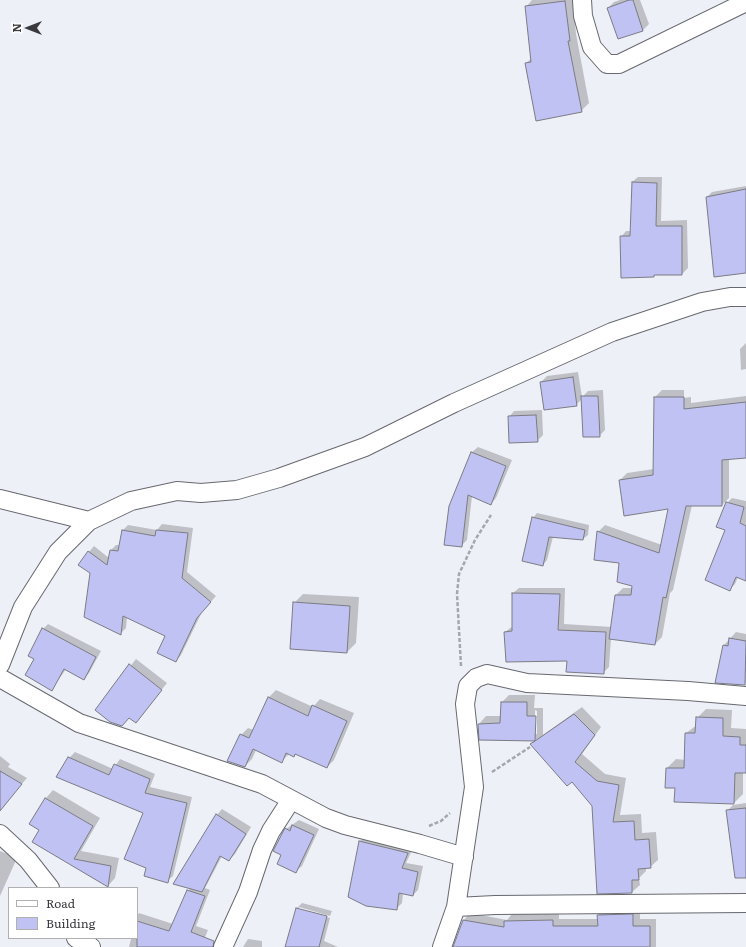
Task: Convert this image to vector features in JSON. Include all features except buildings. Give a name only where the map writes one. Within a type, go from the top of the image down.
[{"type":"street","points":[[582,0],[583,16],[592,47],[607,64],[619,64],[746,2]]},
{"type":"street","points":[[0,665],[23,607],[58,552],[89,521],[130,501],[177,491],[201,493],[237,490],[279,478],[366,447],[454,403],[612,332],[702,302],[730,297],[746,297]]},
{"type":"street","points":[[0,499],[89,521]]},
{"type":"street","points":[[442,947],[456,907],[474,787],[465,704],[468,686],[476,678],[487,674],[527,683],[680,690],[746,696]]},
{"type":"street","points":[[0,678],[79,723],[262,784],[291,800],[344,825],[444,851],[464,858]]},
{"type":"street","points":[[223,947],[248,892],[262,850],[291,800]]},
{"type":"street","points":[[0,834],[28,860],[49,887]]},
{"type":"street","points":[[456,907],[495,905],[746,903]]},
{"type":"street","points":[[78,939],[91,947]]},
{"type":"path","points":[[468,686],[462,672],[459,659],[457,594],[459,574],[475,540],[491,515]]},
{"type":"path","points":[[403,840],[441,821],[460,804],[474,787],[505,763],[530,747]]}]
